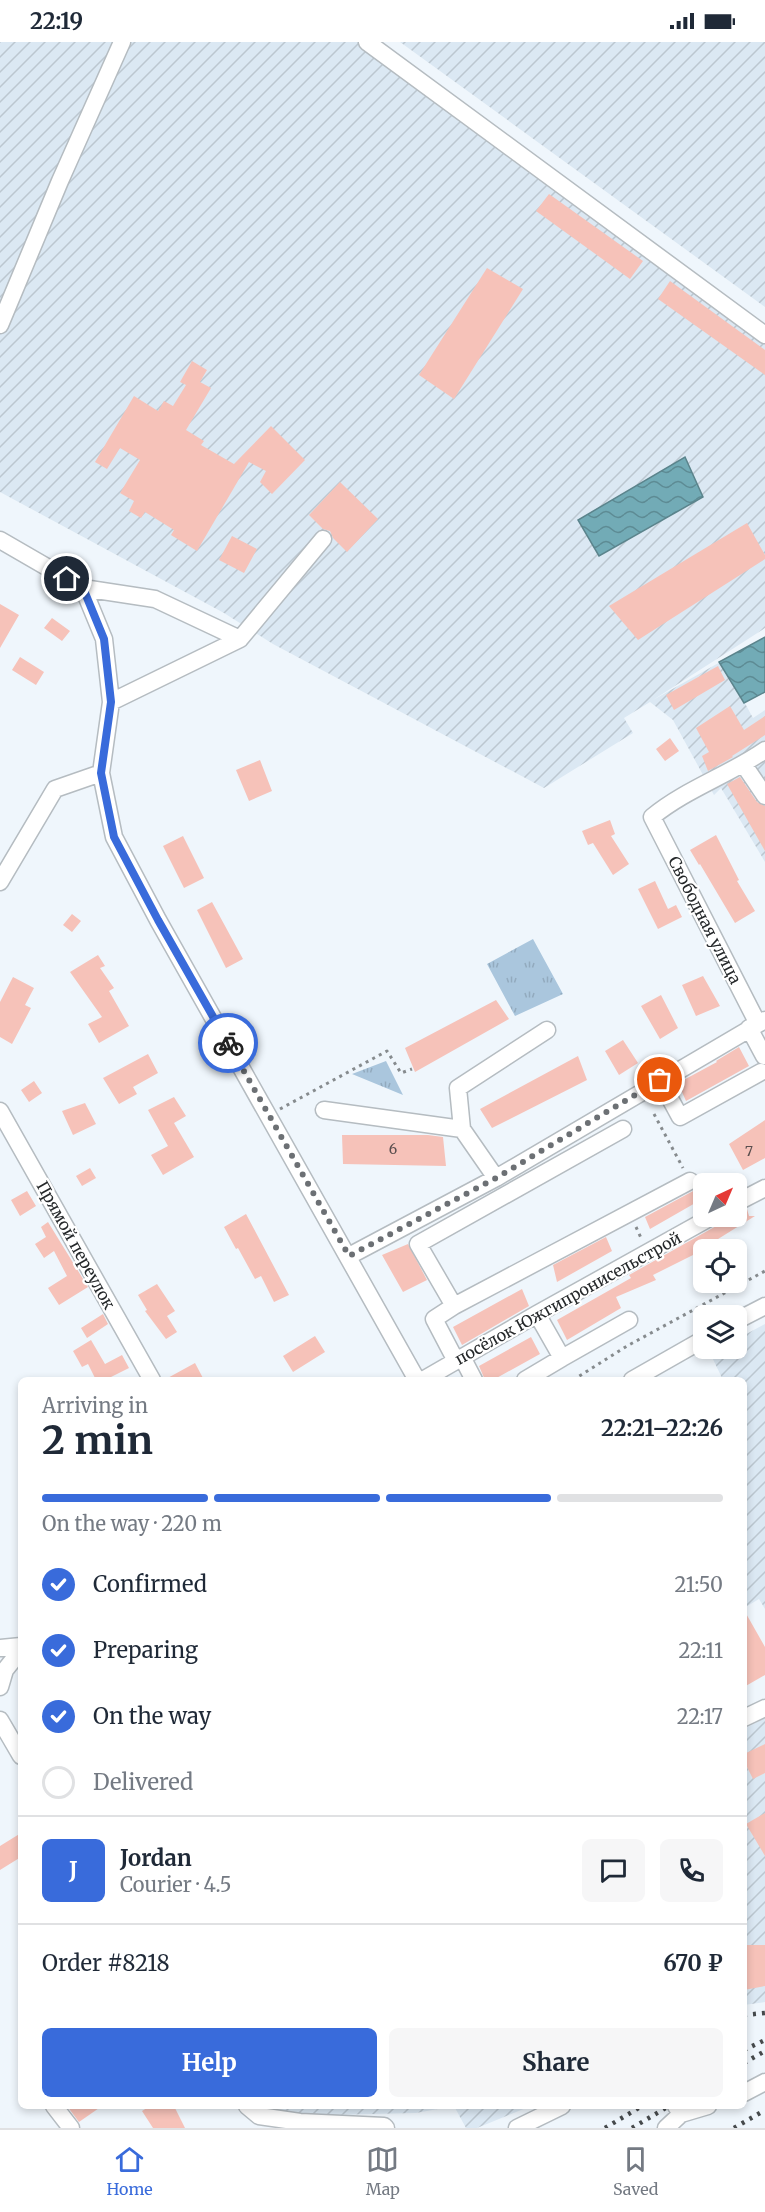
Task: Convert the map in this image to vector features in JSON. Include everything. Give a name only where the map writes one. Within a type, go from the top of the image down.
[{"type":"street","points":[[0,325],[60,181],[122,42]]},
{"type":"street","points":[[367,42],[765,335]]},
{"type":"street","points":[[111,702],[240,639],[324,539]]},
{"type":"street","points":[[0,540],[83,588],[155,599],[240,639]]},
{"type":"street","points":[[83,588],[104,639],[111,702],[101,773],[114,837],[158,920],[415,1377]]},
{"type":"street","points":[[765,750],[744,765],[765,796]]},
{"type":"street","name":"Свободная улица","points":[[744,765],[667,805],[652,817],[757,1024],[765,1056]]},
{"type":"street","points":[[0,882],[55,789],[101,773]]},
{"type":"street","points":[[349,1256],[496,1178],[757,1024]]},
{"type":"street","points":[[496,1178],[462,1129],[458,1088],[548,1030]]},
{"type":"street","points":[[660,1080],[680,1117],[761,1072]]},
{"type":"street","points":[[324,1110],[462,1129]]},
{"type":"street","name":"Прямой переулок","points":[[0,1111],[150,1377]]},
{"type":"street","points":[[454,1306],[418,1244],[623,1129]]},
{"type":"street","points":[[472,1377],[434,1319],[454,1306],[690,1181]]},
{"type":"street","points":[[747,1197],[765,1188]]},
{"type":"street","name":"посёлок Южгипронисельстрой","points":[[428,1377],[693,1227]]},
{"type":"street","points":[[747,1315],[765,1306]]},
{"type":"street","points":[[537,1314],[562,1358]]},
{"type":"street","points":[[530,1377],[628,1320]]},
{"type":"street","points":[[637,1377],[693,1345]]},
{"type":"street","points":[[0,1648],[18,1648]]},
{"type":"street","points":[[0,1687],[5,1670],[18,1652]]},
{"type":"street","points":[[747,1717],[765,1708]]},
{"type":"street","points":[[0,1720],[18,1751]]},
{"type":"street","points":[[747,2091],[765,2082]]},
{"type":"street","points":[[56,2109],[71,2128]]},
{"type":"street","points":[[251,2109],[259,2116],[300,2122],[384,2126],[386,2128]]},
{"type":"street","points":[[517,2128],[556,2109]]},
{"type":"street","points":[[666,2128],[678,2110]]},
{"type":"path","points":[[268,1115],[387,1051],[401,1073],[412,1069]]},
{"type":"path","points":[[654,1114],[690,1181]]},
{"type":"path","points":[[629,1215],[649,1252]]},
{"type":"path","points":[[578,1377],[627,1346],[765,1271]]},
{"type":"shaded area","points":[[0,42],[358,42],[765,344],[765,628],[653,700],[722,661],[753,718],[765,710],[765,862],[721,788],[714,795],[673,720],[650,702],[624,718],[633,733],[544,788],[273,644],[224,613],[0,492]]},
{"type":"shaded area","points":[[400,42],[765,42],[765,307]]},
{"type":"shaded area","points":[[765,1324],[765,1609],[759,1599],[747,1606],[747,1377],[722,1377],[713,1359],[747,1359],[747,1334]]},
{"type":"shaded area","points":[[765,1718],[765,2002],[747,2005],[747,1727]]},
{"type":"shaded area","points":[[274,2109],[438,2109],[416,2113],[287,2116]]},
{"type":"shaded area","points":[[456,2109],[524,2109],[477,2128],[466,2128]]},
{"type":"green space","points":[[533,939],[563,994],[515,1016],[487,964]]},
{"type":"green space","points":[[386,1061],[403,1095],[352,1074]]},
{"type":"water","points":[[685,457],[703,497],[599,556],[578,520]]},
{"type":"water","points":[[765,637],[765,692],[744,703],[719,662]]},
{"type":"building","points":[[549,194],[643,261],[630,279],[536,211]]},
{"type":"building","points":[[487,268],[523,289],[454,399],[419,375]]},
{"type":"building","points":[[670,281],[765,350],[765,375],[658,299]]},
{"type":"building","points":[[192,361],[207,370],[200,382],[211,388],[186,430],[204,441],[201,445],[234,464],[271,426],[305,460],[272,494],[260,482],[266,471],[249,462],[197,551],[171,535],[174,530],[145,512],[141,518],[129,511],[134,501],[120,493],[140,460],[120,448],[107,469],[95,462],[134,396],[158,411],[164,401],[173,406],[186,385],[180,382]]},
{"type":"building","points":[[340,482],[378,519],[347,552],[333,538],[330,531],[323,529],[309,515]]},
{"type":"building","points":[[747,523],[765,559],[638,640],[609,606]]},
{"type":"building","points":[[232,536],[257,549],[244,573],[219,560]]},
{"type":"building","points":[[0,604],[19,615],[0,648]]},
{"type":"building","points":[[52,618],[70,631],[62,641],[44,628]]},
{"type":"building","points":[[20,657],[44,672],[36,685],[12,670]]},
{"type":"building","points":[[718,666],[725,680],[674,710],[666,695]]},
{"type":"building","points":[[730,706],[744,730],[765,716],[765,735],[708,771],[702,756],[709,752],[696,728]]},
{"type":"building","points":[[670,738],[679,751],[665,761],[656,749]]},
{"type":"building","points":[[260,760],[272,791],[249,801],[236,770]]},
{"type":"building","points":[[740,777],[757,802],[765,806],[765,851],[727,784]]},
{"type":"building","points":[[610,820],[615,834],[611,836],[629,864],[613,875],[593,843],[588,845],[582,831]]},
{"type":"building","points":[[716,835],[739,880],[737,881],[755,911],[735,923],[690,850]]},
{"type":"building","points":[[183,836],[204,878],[184,888],[163,846]]},
{"type":"building","points":[[655,881],[668,909],[676,905],[682,917],[658,929],[638,889]]},
{"type":"building","points":[[212,902],[243,959],[226,968],[197,910]]},
{"type":"building","points":[[72,914],[81,921],[72,932],[63,925]]},
{"type":"building","points":[[98,955],[105,966],[100,968],[114,988],[109,991],[129,1026],[99,1043],[88,1024],[102,1017],[70,972]]},
{"type":"building","points":[[703,976],[720,1006],[696,1016],[682,985]]},
{"type":"building","points":[[13,977],[34,988],[25,1005],[31,1008],[12,1044],[0,1037],[0,1002]]},
{"type":"building","points":[[661,995],[678,1028],[660,1039],[641,1006]]},
{"type":"building","points":[[496,1000],[509,1019],[415,1072],[405,1048]]},
{"type":"building","points":[[623,1040],[638,1063],[619,1075],[605,1051]]},
{"type":"building","points":[[739,1047],[749,1066],[686,1101],[678,1083]]},
{"type":"building","points":[[148,1054],[158,1073],[133,1087],[137,1094],[119,1104],[103,1078]]},
{"type":"building","points":[[578,1056],[587,1080],[492,1128],[480,1109]]},
{"type":"building","points":[[34,1081],[42,1093],[29,1102],[21,1090]]},
{"type":"building","points":[[174,1097],[186,1116],[174,1123],[194,1157],[163,1175],[151,1155],[168,1146],[148,1110]]},
{"type":"building","points":[[85,1103],[96,1124],[73,1135],[62,1111]]},
{"type":"building","points":[[765,1120],[765,1158],[743,1170],[729,1144]]},
{"type":"building","points":[[342,1135],[443,1137],[446,1166],[343,1164]]},
{"type":"building","points":[[90,1168],[96,1178],[82,1186],[76,1176]]},
{"type":"building","points":[[27,1191],[36,1206],[20,1216],[11,1200]]},
{"type":"building","points":[[693,1191],[693,1204],[650,1229],[645,1217]]},
{"type":"building","points":[[747,1209],[749,1216],[755,1216],[747,1221]]},
{"type":"building","points":[[246,1214],[289,1295],[274,1302],[261,1276],[255,1279],[224,1227]]},
{"type":"building","points":[[48,1222],[88,1287],[59,1305],[48,1288],[67,1276],[54,1251],[44,1258],[35,1244],[46,1237],[41,1227]]},
{"type":"building","points":[[714,1227],[737,1227],[718,1239],[693,1239]]},
{"type":"building","points":[[606,1237],[612,1251],[557,1282],[553,1265]]},
{"type":"building","points":[[693,1239],[693,1255],[653,1275],[656,1280],[616,1297],[621,1308],[567,1340],[557,1320],[631,1278],[629,1275]]},
{"type":"building","points":[[408,1244],[427,1280],[403,1292],[382,1255]]},
{"type":"building","points":[[157,1284],[175,1311],[167,1316],[177,1332],[166,1339],[145,1311],[147,1310],[138,1295]]},
{"type":"building","points":[[522,1289],[529,1306],[462,1345],[453,1327]]},
{"type":"building","points":[[103,1314],[108,1324],[87,1338],[81,1328]]},
{"type":"building","points":[[315,1336],[325,1352],[293,1372],[283,1356]]},
{"type":"building","points":[[531,1337],[540,1354],[498,1377],[484,1377],[479,1366]]},
{"type":"building","points":[[91,1340],[105,1364],[122,1355],[129,1368],[111,1377],[94,1377],[88,1364],[82,1367],[73,1351]]},
{"type":"building","points":[[195,1363],[202,1377],[169,1377]]},
{"type":"building","points":[[747,1615],[765,1647],[765,1675],[747,1685]]},
{"type":"building","points":[[765,1744],[765,1773],[753,1779],[747,1767],[747,1753]]},
{"type":"building","points":[[765,1813],[765,1856],[747,1826],[747,1823]]},
{"type":"building","points":[[18,1835],[18,1859],[0,1870],[0,1846]]},
{"type":"building","points":[[747,1945],[765,1945],[765,1986],[747,1989]]},
{"type":"building","points":[[69,2109],[98,2109],[79,2122]]},
{"type":"building","points":[[145,2109],[176,2109],[185,2128],[153,2128],[142,2111]]},
{"type":"railway","points":[[747,2015],[765,2013]]},
{"type":"railway","points":[[747,2049],[765,2040]]},
{"type":"railway","points":[[747,2061],[765,2051]]},
{"type":"railway","points":[[605,2128],[637,2109]]},
{"type":"railway","points":[[632,2128],[664,2109]]},
{"type":"railway","points":[[734,2128],[765,2110]]},
{"type":"way so far","points":[[228,1043],[349,1256],[496,1178],[660,1080]]},
{"type":"route","points":[[67,579],[83,588],[104,639],[111,702],[101,773],[114,837],[228,1043]]}]
